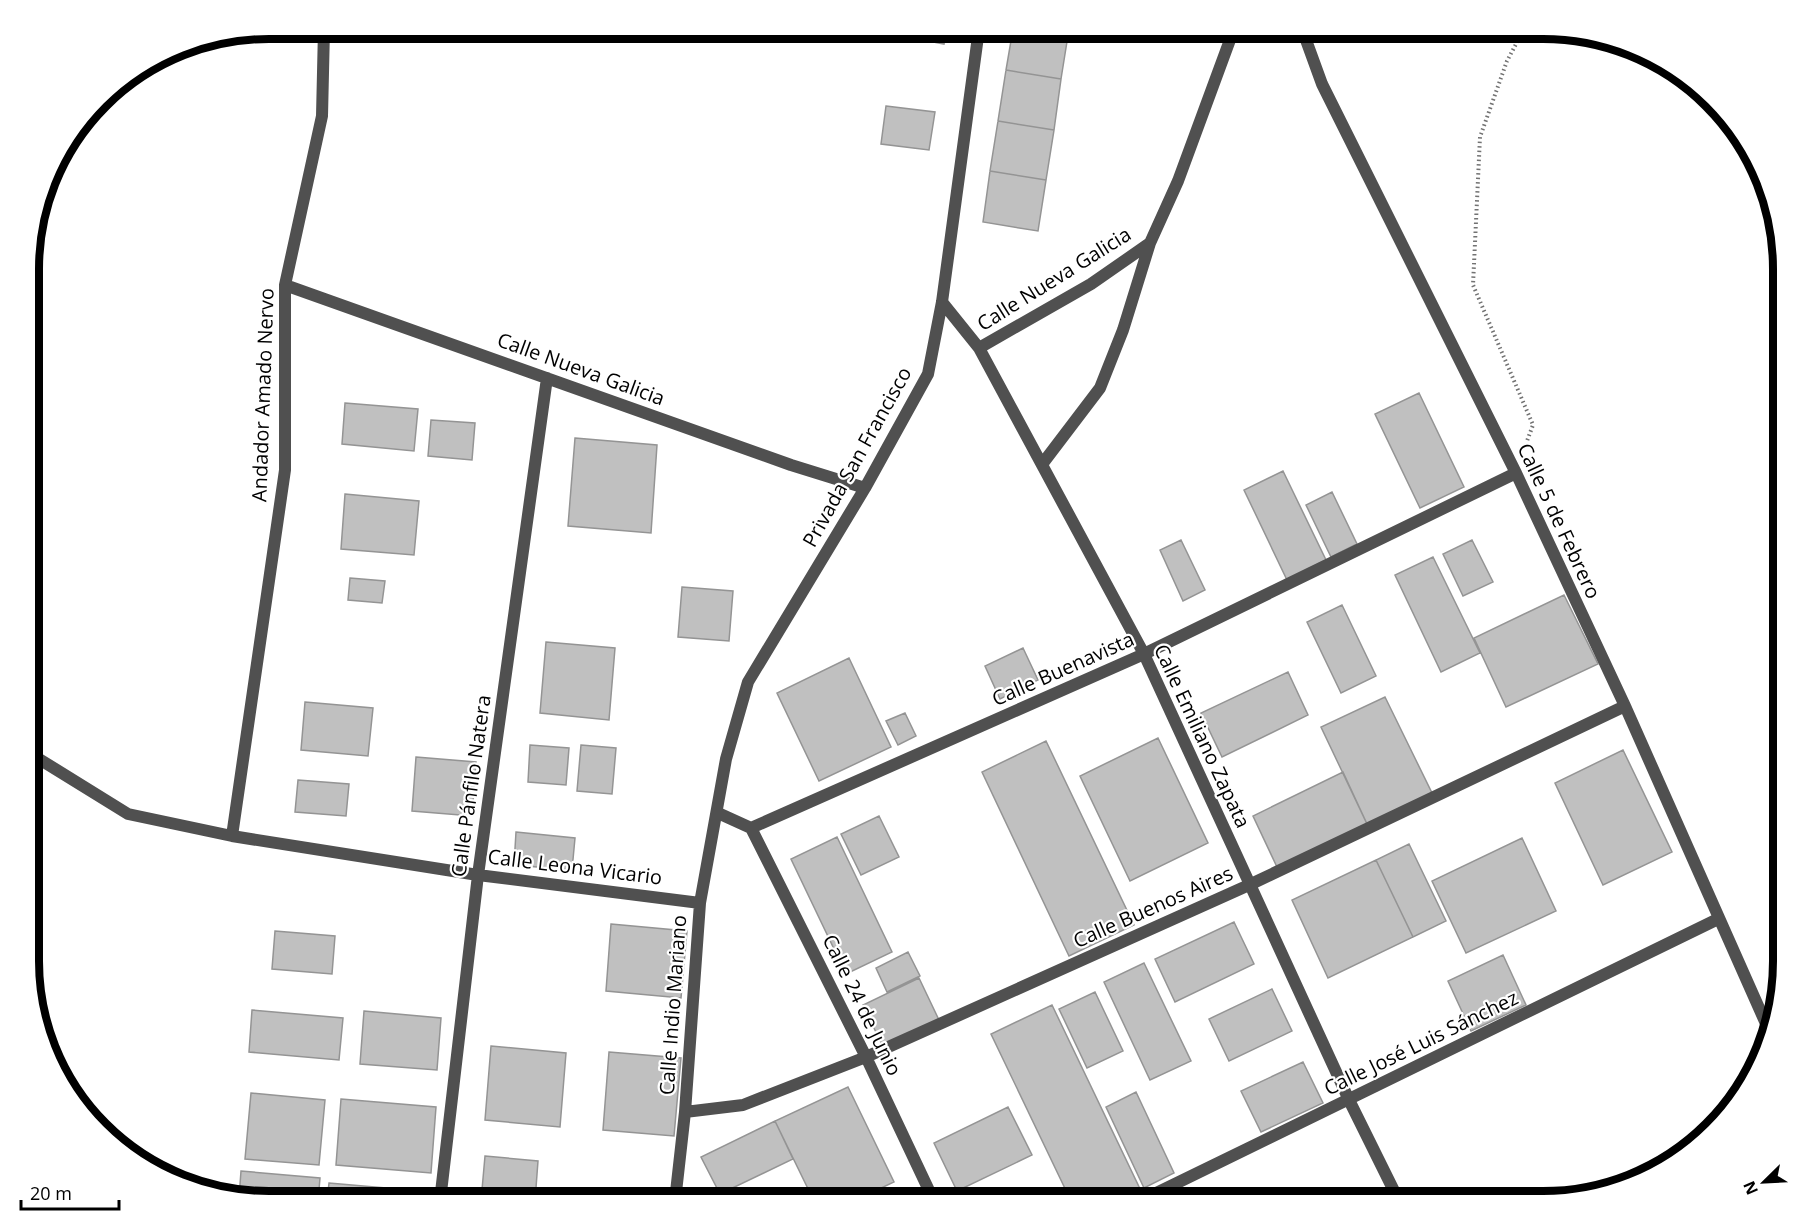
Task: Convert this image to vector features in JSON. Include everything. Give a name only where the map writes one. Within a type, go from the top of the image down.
[{"type":"street","name":"Andador Amado Nervo","points":[[232,836],[285,470],[285,285],[322,116],[324,39]]},
{"type":"street","name":"Privada San Francisco","points":[[718,813],[726,759],[748,682],[865,488],[928,374],[942,302],[979,39]]},
{"type":"street","name":"Calle Nueva Galicia","points":[[1043,463],[1100,388],[1123,330],[1150,243],[1178,181],[1229,39]]},
{"type":"street","name":"Calle 5 de Febrero","points":[[1306,39],[1322,84],[1516,473],[1625,706],[1765,1021]]},
{"type":"street","name":"Calle Nueva Galicia","points":[[979,348],[1091,284],[1150,243]]},
{"type":"street","name":"Calle Nueva Galicia","points":[[285,285],[791,465],[865,488]]},
{"type":"street","name":"Calle Emiliano Zapata","points":[[942,302],[979,348],[1144,654],[1249,885],[1394,1191]]},
{"type":"street","name":"Calle Pánfilo Natera","points":[[441,1191],[478,875],[547,378]]},
{"type":"street","name":"Calle Buenavista","points":[[751,828],[1144,654],[1516,473]]},
{"type":"street","name":"Calle Buenos Aires","points":[[685,1112],[744,1105],[866,1057],[1249,885],[1625,706]]},
{"type":"street","name":"Calle Leona Vicario","points":[[39,760],[128,814],[232,836],[478,875],[700,903]]},
{"type":"street","points":[[718,813],[751,828]]},
{"type":"street","name":"Calle Indio Mariano","points":[[676,1191],[685,1112],[700,903],[718,813]]},
{"type":"street","name":"Calle 24 de Junio","points":[[751,828],[866,1057],[929,1191]]},
{"type":"street","name":"Calle José Luis Sánchez","points":[[1161,1191],[1718,919]]},
{"type":"path","points":[[1516,473],[1533,425],[1473,285],[1480,137],[1507,62],[1519,39]]},
{"type":"building","points":[[918,39],[945,39],[944,44]]},
{"type":"building","points":[[1011,39],[1067,39],[1061,79],[1006,70]]},
{"type":"building","points":[[1006,70],[1061,79],[1054,130],[998,121]]},
{"type":"building","points":[[886,106],[935,112],[929,150],[881,144]]},
{"type":"building","points":[[998,121],[1054,130],[1046,180],[990,171]]},
{"type":"building","points":[[990,171],[1046,180],[1038,231],[983,222]]},
{"type":"building","points":[[1419,393],[1464,487],[1420,508],[1375,414]]},
{"type":"building","points":[[345,403],[418,409],[414,451],[342,444]]},
{"type":"building","points":[[431,420],[475,423],[472,460],[428,456]]},
{"type":"building","points":[[575,438],[657,445],[651,533],[568,526]]},
{"type":"building","points":[[1283,471],[1326,560],[1287,580],[1244,490]]},
{"type":"building","points":[[1332,492],[1357,544],[1331,557],[1306,505]]},
{"type":"building","points":[[345,494],[419,501],[414,555],[341,549]]},
{"type":"building","points":[[1181,540],[1205,590],[1183,601],[1160,550]]},
{"type":"building","points":[[1472,540],[1493,582],[1463,596],[1443,554]]},
{"type":"building","points":[[1433,557],[1480,653],[1441,672],[1395,575]]},
{"type":"building","points":[[350,578],[385,581],[382,603],[348,600]]},
{"type":"building","points":[[682,587],[733,591],[729,641],[678,637]]},
{"type":"building","points":[[1564,595],[1598,664],[1506,707],[1474,638]]},
{"type":"building","points":[[1342,605],[1376,676],[1341,693],[1307,622]]},
{"type":"building","points":[[546,642],[615,648],[609,720],[540,713]]},
{"type":"building","points":[[1023,648],[1038,680],[1000,699],[985,666]]},
{"type":"building","points":[[849,658],[891,747],[819,781],[777,693]]},
{"type":"building","points":[[1288,672],[1308,715],[1222,757],[1201,713]]},
{"type":"building","points":[[1385,697],[1432,793],[1367,824],[1321,727]]},
{"type":"building","points":[[305,702],[373,708],[368,756],[301,750]]},
{"type":"building","points":[[905,713],[916,736],[898,745],[886,721]]},
{"type":"building","points":[[1158,738],[1208,843],[1130,881],[1080,776]]},
{"type":"building","points":[[1046,741],[1134,925],[1069,956],[982,772]]},
{"type":"building","points":[[530,745],[569,748],[566,785],[528,782]]},
{"type":"building","points":[[581,745],[616,748],[612,794],[577,791]]},
{"type":"building","points":[[1623,750],[1672,852],[1603,885],[1555,783]]},
{"type":"building","points":[[416,757],[476,762],[472,816],[412,811]]},
{"type":"building","points":[[1343,772],[1367,824],[1277,867],[1253,816]]},
{"type":"building","points":[[298,780],[349,784],[346,816],[295,812]]},
{"type":"building","points":[[879,816],[899,857],[861,875],[841,834]]},
{"type":"building","points":[[516,832],[575,838],[572,870],[514,865]]},
{"type":"building","points":[[837,837],[892,952],[846,974],[791,859]]},
{"type":"building","points":[[1522,838],[1556,911],[1466,953],[1432,881]]},
{"type":"building","points":[[1409,844],[1446,921],[1413,937],[1376,860]]},
{"type":"building","points":[[1376,860],[1413,937],[1328,978],[1292,900]]},
{"type":"building","points":[[1234,922],[1254,964],[1175,1002],[1155,959]]},
{"type":"building","points":[[611,924],[687,931],[681,998],[606,991]]},
{"type":"building","points":[[275,931],[335,936],[332,974],[272,969]]},
{"type":"building","points":[[908,952],[920,976],[887,992],[876,968]]},
{"type":"building","points":[[1503,955],[1526,1005],[1471,1031],[1448,981]]},
{"type":"building","points":[[1144,963],[1191,1061],[1150,1080],[1104,982]]},
{"type":"building","points":[[919,978],[939,1020],[883,1047],[863,1005]]},
{"type":"building","points":[[1272,989],[1292,1031],[1229,1061],[1209,1019]]},
{"type":"building","points":[[1095,992],[1123,1051],[1087,1068],[1059,1009]]},
{"type":"building","points":[[1052,1005],[1141,1191],[1066,1191],[991,1034]]},
{"type":"building","points":[[252,1010],[343,1018],[339,1060],[249,1052]]},
{"type":"building","points":[[364,1011],[441,1018],[437,1070],[360,1064]]},
{"type":"building","points":[[491,1046],[566,1053],[560,1127],[485,1120]]},
{"type":"building","points":[[609,1052],[681,1058],[674,1136],[603,1130]]},
{"type":"building","points":[[1303,1062],[1323,1103],[1261,1132],[1241,1091]]},
{"type":"building","points":[[848,1087],[894,1182],[875,1191],[809,1191],[775,1121]]},
{"type":"building","points":[[1136,1092],[1174,1173],[1144,1188],[1106,1107]]},
{"type":"building","points":[[251,1093],[325,1100],[319,1165],[245,1159]]},
{"type":"building","points":[[341,1099],[436,1107],[431,1173],[336,1165]]},
{"type":"building","points":[[1008,1107],[1032,1155],[957,1191],[934,1143]]},
{"type":"building","points":[[775,1121],[793,1159],[726,1191],[718,1191],[701,1157]]},
{"type":"building","points":[[485,1156],[538,1161],[536,1191],[482,1191]]},
{"type":"building","points":[[241,1171],[320,1178],[319,1191],[240,1189]]},
{"type":"building","points":[[329,1183],[420,1191],[328,1191]]}]
